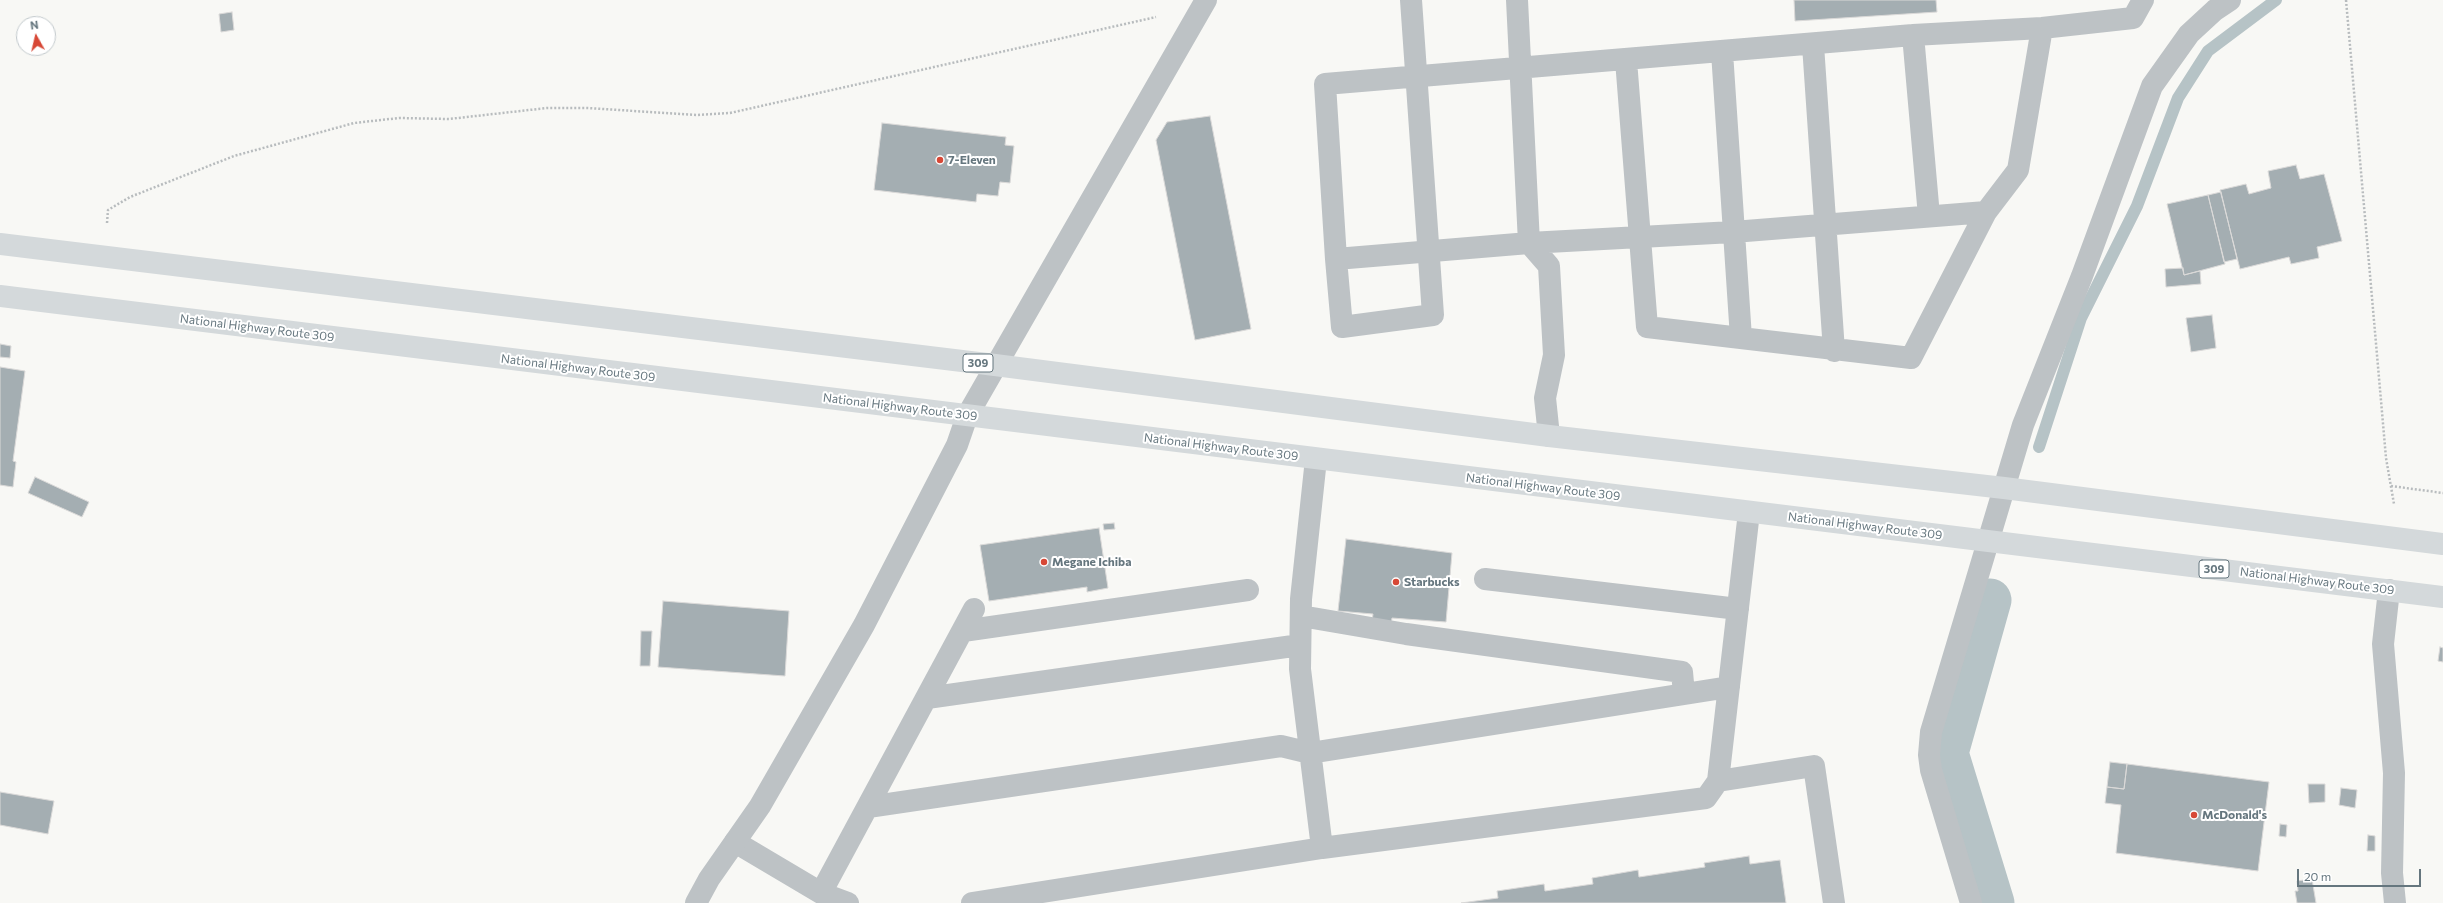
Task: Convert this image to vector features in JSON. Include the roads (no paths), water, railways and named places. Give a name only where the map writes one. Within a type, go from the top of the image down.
[{"type":"highway","name":"309","points":[[0,244],[995,365],[1549,436],[2002,488],[2443,544]]},
{"type":"highway","name":"National Highway Route 309","points":[[0,296],[1941,536],[2443,596]]},
{"type":"street","points":[[1411,0],[1415,77],[1433,315],[1342,327],[1336,260],[1325,84],[1415,77],[1521,67],[1813,45],[1913,35],[2042,28],[2133,18],[2143,0]]},
{"type":"street","points":[[1517,0],[1529,243],[1549,266],[1554,354],[1545,398],[1549,436]]},
{"type":"street","points":[[1971,903],[1929,755],[1931,732],[1986,541],[2023,425],[2082,276],[2152,86],[2189,34],[2215,10],[2230,0]]},
{"type":"street","points":[[696,903],[760,806],[864,625],[958,445],[966,416],[1203,4]]},
{"type":"street","points":[[1626,60],[1647,328],[1741,338],[1834,351],[1911,358],[1986,212],[2018,170],[2042,28]]},
{"type":"street","points":[[1913,35],[1929,216]]},
{"type":"street","points":[[1813,45],[1834,351]]},
{"type":"street","points":[[1722,52],[1741,338]]},
{"type":"street","points":[[1336,260],[1529,243],[1733,232],[1986,212]]},
{"type":"street","points":[[1316,459],[1301,616],[1300,669],[1322,848]]},
{"type":"street","points":[[972,903],[1322,848],[1706,798],[1718,781],[1749,512]]},
{"type":"street","points":[[1485,579],[1738,608]]},
{"type":"street","points":[[963,631],[1248,590]]},
{"type":"street","points":[[2389,590],[2383,644],[2394,773],[2392,873],[2395,903]]},
{"type":"street","points":[[821,893],[928,698],[974,609]]},
{"type":"street","points":[[1301,616],[1406,634],[1682,672],[1684,694]]},
{"type":"street","points":[[928,698],[1300,645]]},
{"type":"street","points":[[868,807],[1281,746],[1310,753],[1729,687]]},
{"type":"street","points":[[1718,781],[1814,766],[1834,903]]},
{"type":"street","points":[[736,842],[821,893],[848,903]]},
{"type":"waterway","points":[[2039,447],[2081,318],[2137,206],[2178,98],[2208,51],[2276,0]]},
{"type":"waterway","points":[[1990,600],[1947,753],[1993,903]]},
{"type":"place","name":"7-Eleven","points":[[940,160]]},
{"type":"place","name":"Megane Ichiba","points":[[1044,562]]},
{"type":"place","name":"Starbucks","points":[[1396,582]]},
{"type":"place","name":"McDonald's","points":[[2194,815]]}]
